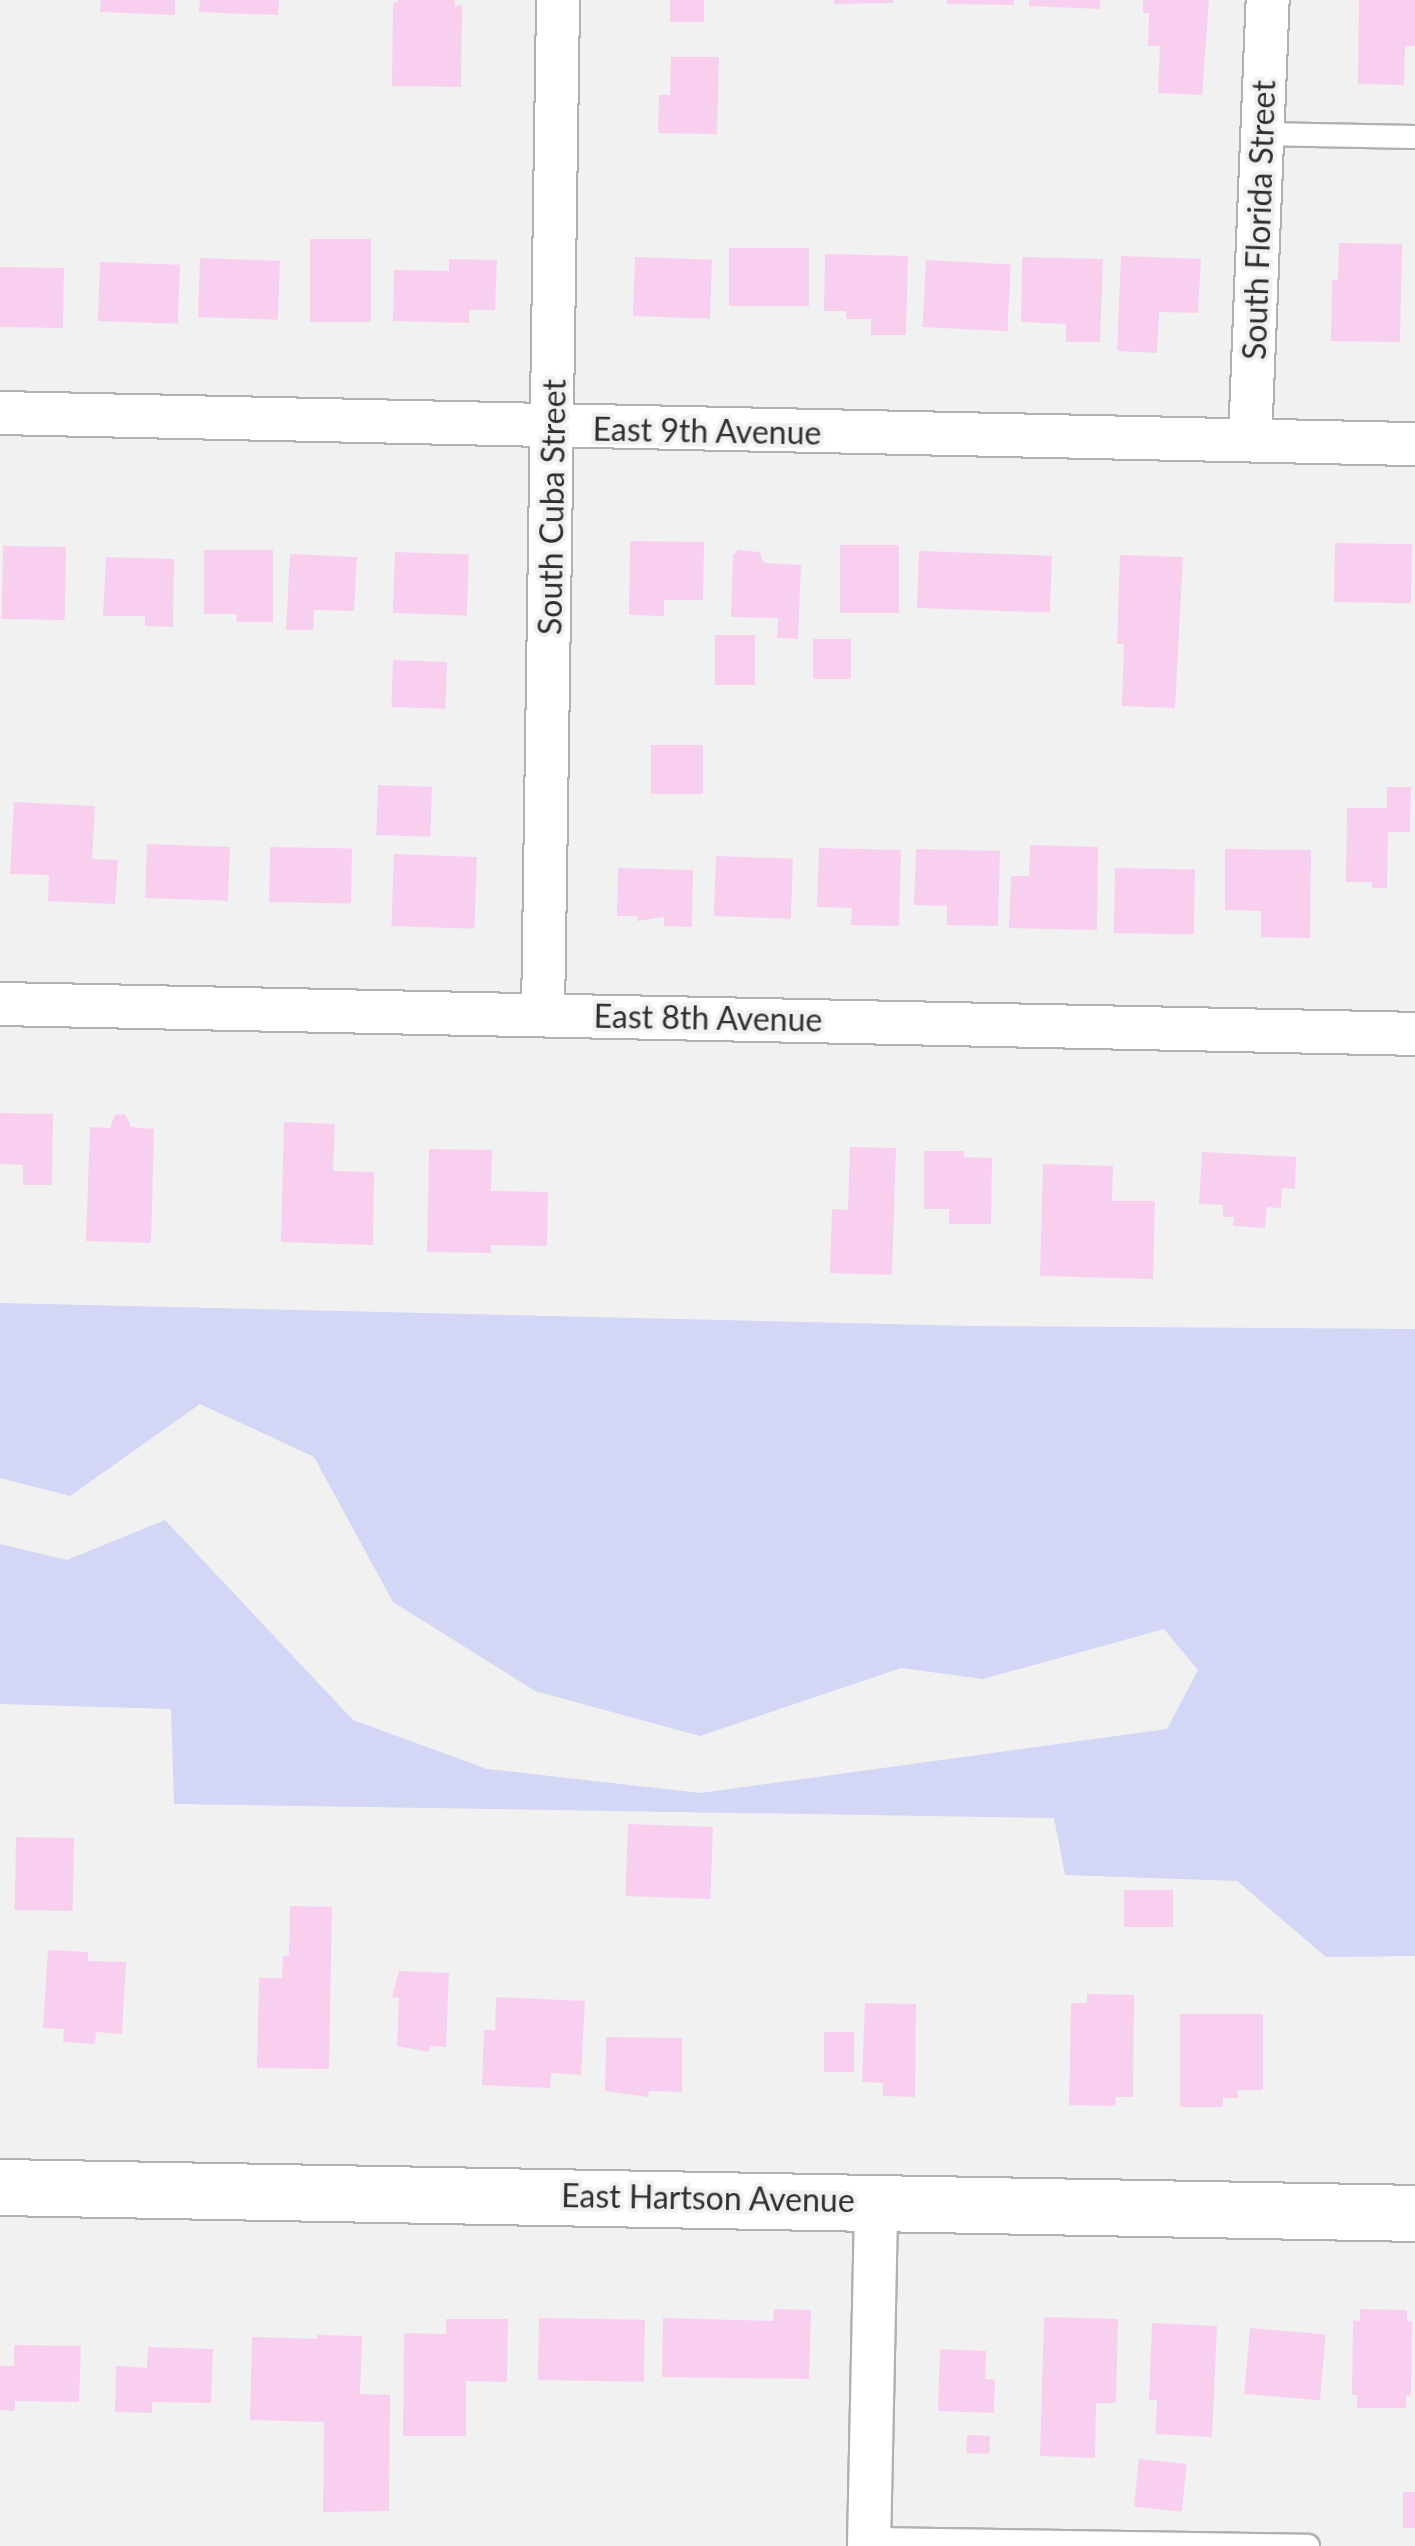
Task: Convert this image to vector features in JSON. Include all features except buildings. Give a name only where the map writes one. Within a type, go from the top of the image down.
[{"type":"street","name":"South Cuba Street","points":[[543,1014],[558,0]]},
{"type":"street","name":"South Florida Street","points":[[1250,440],[1268,0]]},
{"type":"street","name":"East 9th Avenue","points":[[0,413],[1415,444]]},
{"type":"street","name":"East 8th Avenue","points":[[0,1004],[1415,1034]]},
{"type":"street","name":"East Hartson Avenue","points":[[0,2187],[1415,2213]]},
{"type":"street","points":[[869,2542],[876,2201]]},
{"type":"lane","points":[[1262,134],[1415,137]]},
{"type":"lane","points":[[869,2542],[1308,2546]]},
{"type":"shaded area","points":[[0,1303],[972,1326],[1415,1329],[1415,1956],[1326,1957],[1237,1881],[1065,1875],[1054,1818],[174,1804],[171,1709],[0,1704],[0,1544],[67,1560],[165,1520],[353,1720],[487,1769],[701,1793],[1167,1729],[1198,1670],[1164,1629],[983,1679],[901,1668],[700,1736],[535,1691],[393,1602],[314,1457],[200,1404],[70,1496],[0,1478]]}]
